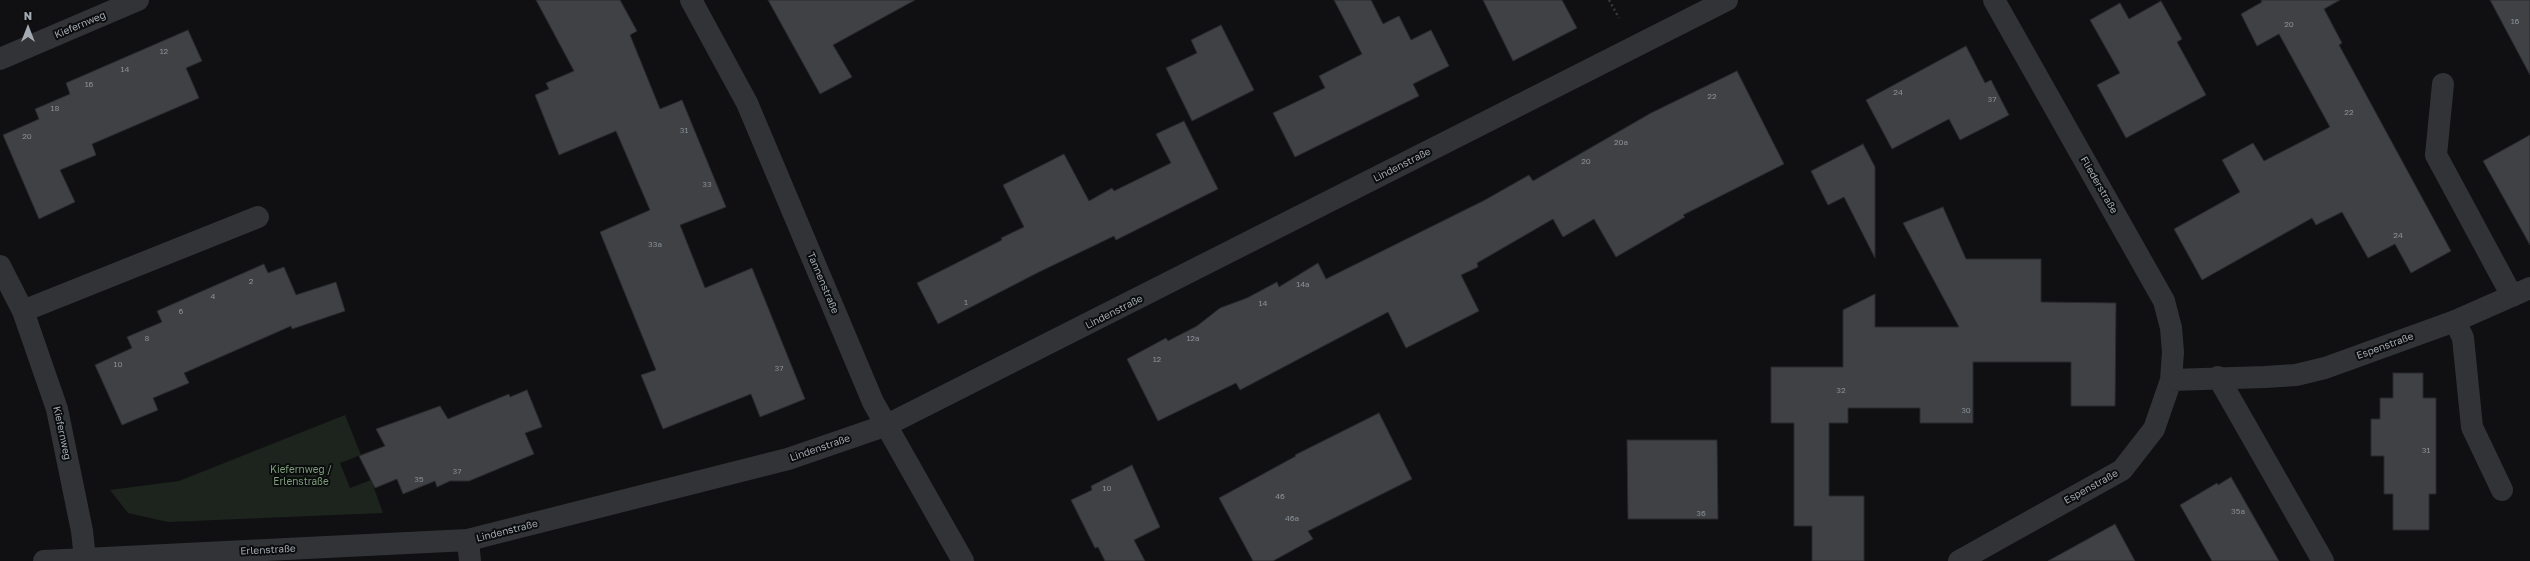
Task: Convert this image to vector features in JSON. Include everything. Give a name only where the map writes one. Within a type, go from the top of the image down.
[{"type":"street","name":"Kiefernweg","points":[[0,59],[138,0]]},
{"type":"street","name":"Tannenstraße","points":[[691,0],[747,104],[873,402],[964,561]]},
{"type":"street","name":"Lindenstraße","points":[[469,551],[788,459],[887,425],[1727,0]]},
{"type":"street","name":"Fliederstraße","points":[[1994,0],[2164,301],[2171,328],[2171,380]]},
{"type":"street","name":"Espenstraße","points":[[1967,559],[2122,470],[2154,429],[2171,380],[2296,375],[2325,368],[2455,321],[2521,292],[2436,155],[2443,84]]},
{"type":"street","points":[[23,312],[258,217]]},
{"type":"street","name":"Kiefernweg","points":[[0,266],[23,312],[57,409],[82,531],[86,559]]},
{"type":"street","points":[[2455,321],[2463,338],[2472,427],[2502,490]]},
{"type":"street","points":[[2218,377],[2324,561]]},
{"type":"street","name":"Erlenstraße","points":[[44,561],[469,551]]},
{"type":"green space","name":"Kiefernweg / Erlenstraße","points":[[345,415],[361,455],[340,463],[350,488],[371,480],[383,513],[168,522],[128,513],[110,490],[179,481]]},
{"type":"building","points":[[536,0],[620,0],[637,31],[630,35],[660,109],[682,100],[726,207],[680,225],[705,288],[752,268],[805,399],[760,417],[751,394],[663,429],[641,375],[656,370],[600,232],[650,210],[616,131],[559,155],[535,95],[549,89],[546,83],[574,71]]},
{"type":"building","points":[[768,0],[915,0],[833,45],[852,77],[820,94]]},
{"type":"building","points":[[1334,0],[1371,0],[1383,24],[1399,16],[1411,40],[1431,30],[1449,66],[1413,84],[1419,96],[1295,157],[1273,113],[1325,88],[1319,76],[1362,54]]},
{"type":"building","points":[[1483,0],[1562,0],[1577,28],[1513,61]]},
{"type":"building","points":[[2261,0],[2340,0],[2324,9],[2342,43],[2339,45],[2451,251],[2411,273],[2395,244],[2368,258],[2342,212],[2316,225],[2312,218],[2202,280],[2174,229],[2240,192],[2222,160],[2253,143],[2264,161],[2330,127],[2279,34],[2257,46],[2241,14],[2262,2]]},
{"type":"building","points":[[2490,0],[2530,0],[2530,75]]},
{"type":"building","points":[[2161,1],[2182,39],[2177,42],[2206,95],[2126,138],[2097,85],[2120,73],[2090,20],[2120,3],[2129,19]]},
{"type":"building","points":[[1221,25],[1254,90],[1192,121],[1166,68],[1197,53],[1191,40]]},
{"type":"building","points":[[188,30],[202,61],[186,68],[199,98],[92,144],[96,155],[60,170],[75,202],[39,219],[3,135],[39,119],[35,109],[70,94],[66,83]]},
{"type":"building","points":[[1966,46],[1985,83],[1991,80],[2009,115],[1960,140],[1949,119],[1892,149],[1866,100]]},
{"type":"building","points":[[1737,71],[1784,164],[1683,215],[1685,217],[1616,257],[1594,219],[1563,237],[1553,219],[1477,263],[1478,267],[1461,275],[1479,311],[1406,348],[1388,312],[1240,390],[1236,383],[1158,421],[1127,359],[1166,338],[1168,341],[1197,326],[1220,308],[1247,298],[1277,282],[1279,287],[1318,263],[1326,279],[1485,200],[1529,175],[1533,181],[1651,113]]},
{"type":"building","points":[[1184,121],[1218,189],[1116,240],[1114,236],[1039,272],[938,324],[917,283],[1002,240],[1001,238],[1024,227],[1003,185],[1064,154],[1089,201],[1112,188],[1114,191],[1171,163],[1156,134]]},
{"type":"building","points":[[2530,135],[2530,245],[2483,161]]},
{"type":"building","points":[[1863,144],[1875,167],[1875,258],[1844,197],[1828,205],[1811,171]]},
{"type":"building","points":[[1943,207],[1966,259],[2041,259],[2041,302],[2116,303],[2115,406],[2071,406],[2071,362],[1973,362],[1973,423],[1920,423],[1920,408],[1848,408],[1848,423],[1829,423],[1829,496],[1864,496],[1864,561],[1812,561],[1812,526],[1794,526],[1794,423],[1771,423],[1771,367],[1843,367],[1843,310],[1875,294],[1875,327],[1959,327],[1903,223]]},
{"type":"building","points":[[264,264],[268,273],[284,267],[296,295],[336,282],[345,311],[292,329],[291,326],[184,373],[189,383],[153,398],[158,410],[122,425],[95,365],[132,348],[127,337],[162,322],[157,311]]},
{"type":"building","points":[[2393,373],[2423,373],[2423,398],[2436,398],[2436,494],[2429,494],[2429,530],[2393,530],[2393,494],[2384,494],[2384,456],[2371,456],[2371,419],[2380,419],[2380,398],[2393,398]]},
{"type":"building","points":[[527,390],[542,427],[525,433],[534,454],[469,481],[450,481],[437,487],[435,481],[403,494],[397,479],[375,488],[359,456],[385,446],[376,429],[440,406],[448,419],[509,394],[510,397]]},
{"type":"building","points":[[1379,413],[1412,479],[1308,531],[1313,539],[1273,561],[1253,561],[1219,498],[1296,456],[1295,455]]},
{"type":"building","points":[[1627,440],[1717,440],[1718,519],[1628,519]]},
{"type":"building","points":[[1132,465],[1160,527],[1134,540],[1145,561],[1105,561],[1098,547],[1095,548],[1071,500],[1092,490],[1091,486]]},
{"type":"building","points":[[2231,477],[2279,561],[2212,561],[2180,505],[2217,483],[2218,485]]},
{"type":"building","points":[[2115,524],[2135,561],[2048,561]]}]
